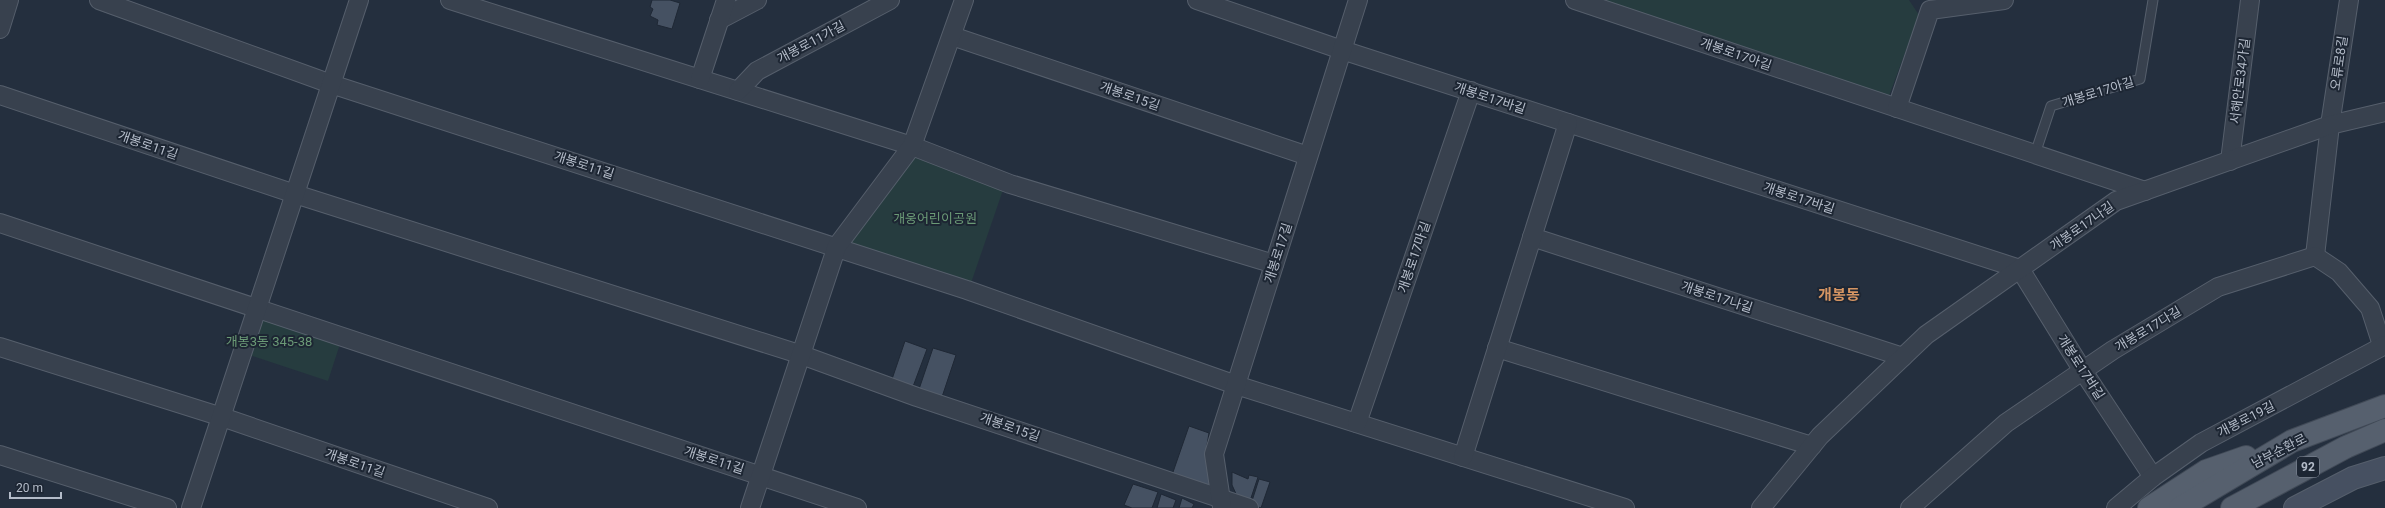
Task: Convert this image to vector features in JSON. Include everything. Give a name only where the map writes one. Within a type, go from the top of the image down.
[{"type":"main road","name":"남부순환로","points":[[2180,508],[2292,441],[2385,406]]},
{"type":"main road","name":"92","points":[[2232,508],[2346,447],[2385,430]]},
{"type":"main road","points":[[2149,508],[2206,471],[2292,441]]},
{"type":"main road","points":[[2295,508],[2353,478],[2385,468]]},
{"type":"street","points":[[0,29],[9,0]]},
{"type":"street","name":"개봉로11길","points":[[99,0],[332,84],[836,246]]},
{"type":"street","points":[[191,508],[258,310],[359,0]]},
{"type":"street","points":[[450,0],[912,146],[1010,184],[1274,264]]},
{"type":"street","points":[[700,79],[726,0]]},
{"type":"street","points":[[720,20],[757,0]]},
{"type":"street","name":"개봉로11가길","points":[[738,91],[756,71],[890,0]]},
{"type":"street","points":[[750,508],[799,354],[836,246],[912,146],[964,0]]},
{"type":"street","points":[[1197,0],[1342,50]]},
{"type":"street","name":"개봉로17길","points":[[1222,503],[1214,454],[1358,0]]},
{"type":"street","name":"개봉로17아길","points":[[1575,0],[2145,191]]},
{"type":"street","points":[[1897,108],[1930,10],[2004,0]]},
{"type":"street","name":"서해안로34가길","points":[[2230,161],[2250,0]]},
{"type":"street","name":"오류로8길","points":[[2330,125],[2349,0]]},
{"type":"street","name":"개봉로15길","points":[[952,36],[1308,156]]},
{"type":"street","name":"개봉로17바길","points":[[1342,50],[2020,269],[2083,371],[2154,477]]},
{"type":"street","name":"개봉로17마길","points":[[1357,423],[1471,91]]},
{"type":"street","name":"개봉로11길","points":[[0,95],[295,194],[799,354]]},
{"type":"street","name":"개봉로17나길","points":[[1761,508],[1812,446],[1926,335],[2116,201],[2330,125],[2385,112]]},
{"type":"street","points":[[1463,457],[1568,123]]},
{"type":"street","points":[[2330,125],[2315,256],[2339,272],[2370,308],[2384,345]]},
{"type":"street","name":"개봉로11길","points":[[0,223],[760,476]]},
{"type":"street","name":"개봉로17나길","points":[[1532,237],[1903,357]]},
{"type":"street","points":[[836,246],[967,290],[1236,385],[1625,508]]},
{"type":"street","name":"개봉로17다길","points":[[1910,508],[2006,423],[2083,371],[2218,287],[2315,256]]},
{"type":"street","name":"개봉로19길","points":[[2116,508],[2154,477],[2201,443],[2320,381],[2384,345]]},
{"type":"street","name":"개봉로11길","points":[[0,347],[222,417],[488,508]]},
{"type":"street","points":[[1497,348],[1812,446]]},
{"type":"street","name":"개봉로15길","points":[[799,354],[1222,503],[1249,508]]},
{"type":"street","points":[[0,455],[167,508]]},
{"type":"street","points":[[760,476],[857,508]]},
{"type":"lane","name":"개봉로17아길","points":[[2035,154],[2052,106],[2140,79],[2153,0]]},
{"type":"green space","points":[[1575,0],[1909,0],[1919,15],[1886,104]]},
{"type":"green space","name":"개웅어린이공원","points":[[917,153],[1004,187],[970,286],[844,245]]},
{"type":"green space","name":"개봉3동 345-38","points":[[255,316],[340,344],[328,381],[243,353]]},
{"type":"building","points":[[652,0],[670,0],[680,3],[672,29],[657,25],[658,20],[650,16],[653,9],[650,7]]},
{"type":"building","points":[[905,341],[927,349],[911,392],[890,385]]},
{"type":"building","points":[[933,348],[956,355],[940,403],[917,395]]},
{"type":"building","points":[[1189,426],[1209,433],[1207,445],[1212,489],[1172,475]]},
{"type":"building","points":[[1232,472],[1248,479],[1249,475],[1258,477],[1250,501],[1237,496],[1232,485]]},
{"type":"building","points":[[1259,479],[1270,482],[1261,508],[1251,504]]},
{"type":"building","points":[[1133,484],[1158,492],[1152,508],[1132,508],[1124,505]]},
{"type":"building","points":[[1161,494],[1176,500],[1173,508],[1157,508]]},
{"type":"building","points":[[1182,498],[1194,504],[1192,508],[1179,508]]},
{"type":"district","name":"개봉동","points":[[1839,295]]}]
